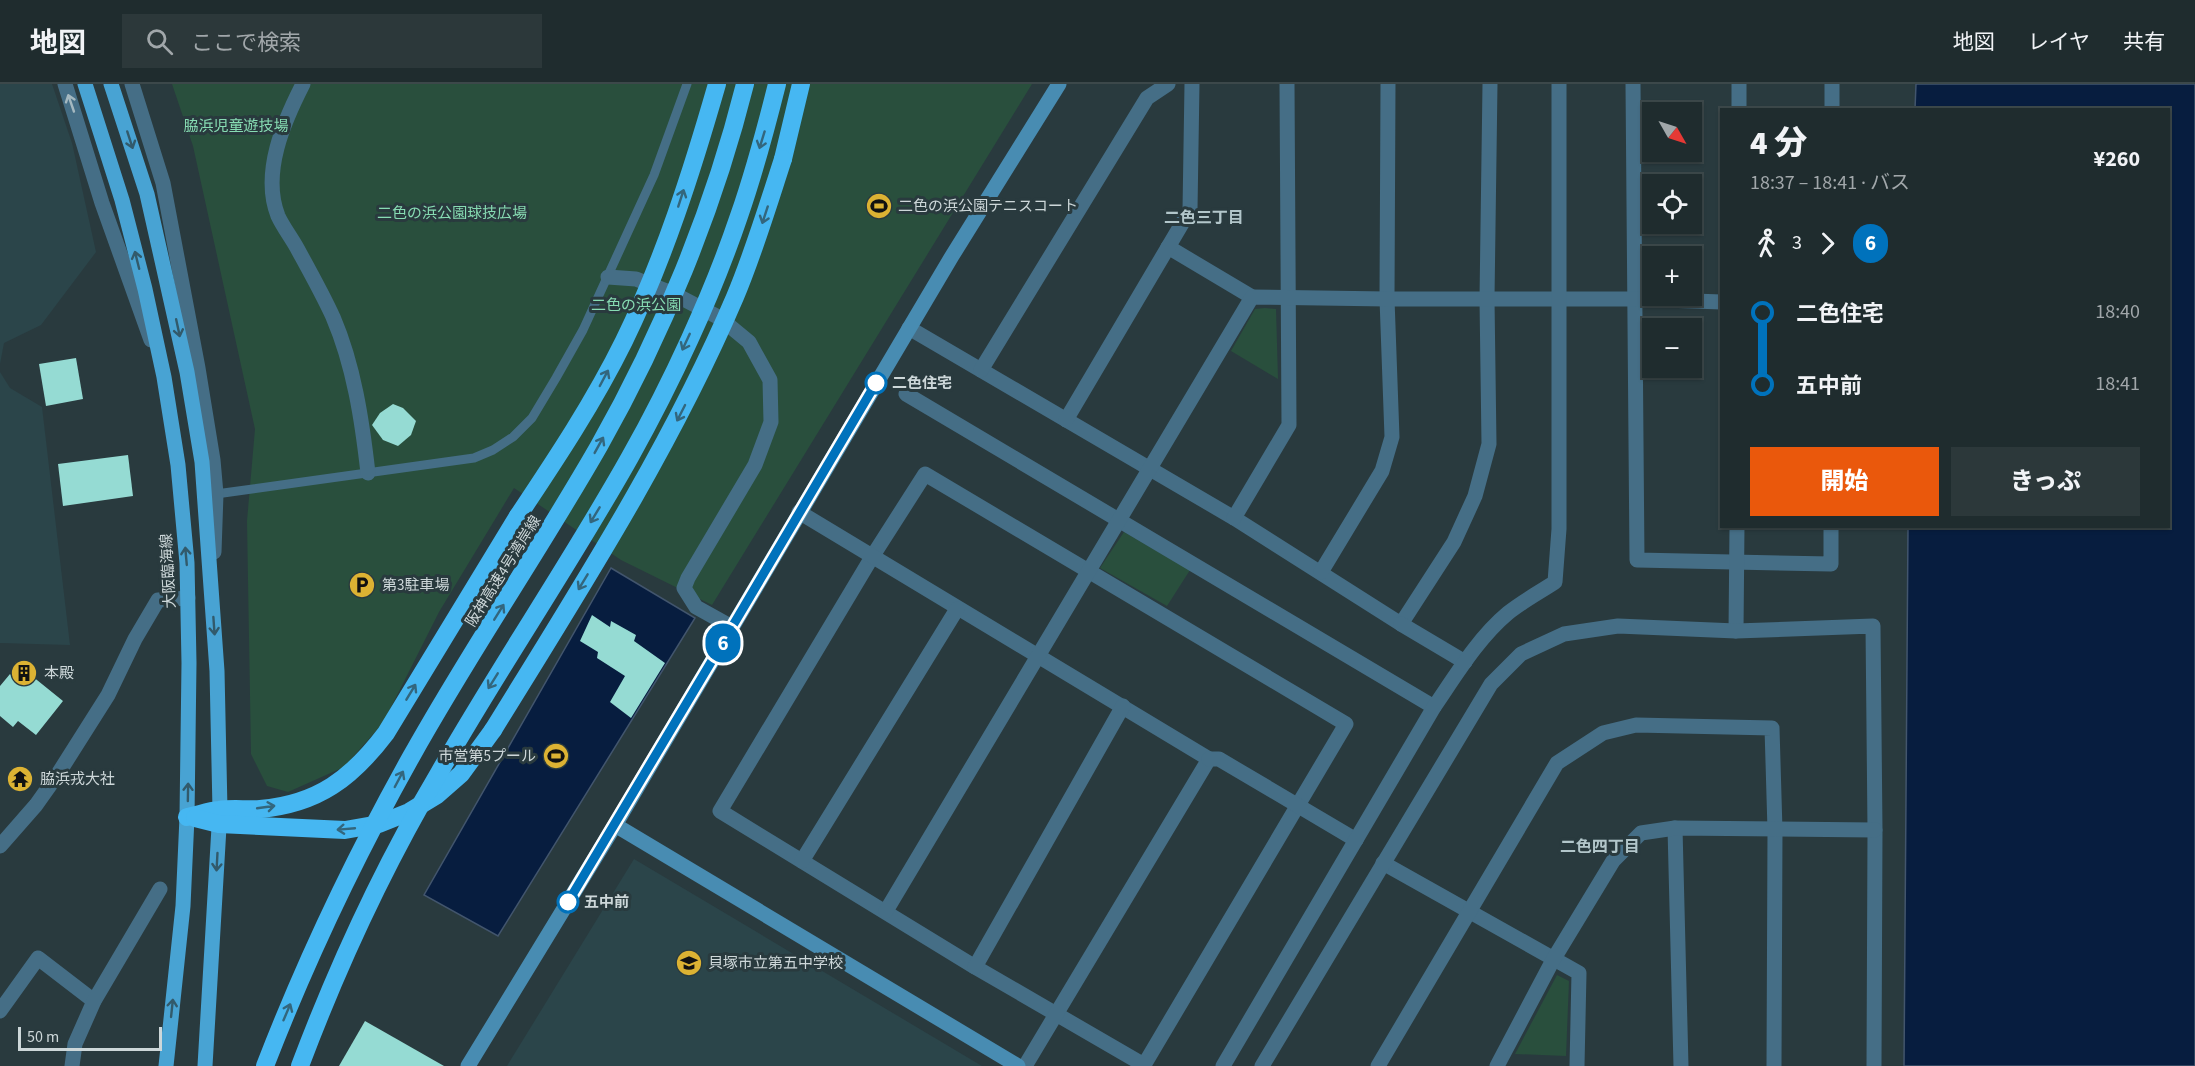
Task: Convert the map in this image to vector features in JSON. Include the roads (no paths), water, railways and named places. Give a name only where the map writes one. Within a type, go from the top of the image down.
[{"type":"highway","points":[[219,817],[310,798],[332,788],[368,757],[386,733],[518,516],[590,404],[624,340],[674,220],[717,84]]},
{"type":"highway","name":"阪神高速4号湾岸線","points":[[265,1066],[322,930],[406,766],[600,443],[639,368],[677,285],[709,204],[736,122],[745,84]]},
{"type":"highway","points":[[300,1066],[349,946],[392,858],[438,774],[630,456],[669,381],[708,296],[739,218],[777,84]]},
{"type":"highway","points":[[187,817],[219,817],[345,830],[379,824],[409,812],[437,795],[461,774],[493,730],[648,473],[708,357],[736,295],[761,226],[783,159],[801,84]]},
{"type":"main road","name":"大阪臨海線","points":[[85,84],[122,200],[145,289],[164,377],[178,465],[188,598],[187,817],[183,906],[166,1066]]},
{"type":"main road","points":[[111,84],[147,194],[187,372],[202,462],[217,671],[219,817],[205,1066]]},
{"type":"street","points":[[64,84],[102,203],[164,377]]},
{"type":"street","points":[[132,84],[163,183],[213,460],[216,494],[212,595]]},
{"type":"street","points":[[303,84],[284,126],[275,160],[274,196],[278,215],[313,277],[333,317],[346,351],[361,415],[368,473]]},
{"type":"street","points":[[468,1066],[615,825],[952,256],[1059,84]]},
{"type":"street","points":[[981,370],[1148,98],[1168,84]]},
{"type":"street","points":[[1066,420],[1190,210],[1192,84]]},
{"type":"street","points":[[1234,518],[1289,425],[1287,84]]},
{"type":"street","points":[[1322,572],[1382,471],[1392,437],[1387,299],[1388,84]]},
{"type":"street","points":[[1401,624],[1454,542],[1475,496],[1489,444],[1487,299],[1490,84]]},
{"type":"street","points":[[1223,1066],[1434,707],[1465,662],[1508,613],[1555,582],[1559,529],[1559,84]]},
{"type":"street","points":[[1633,84],[1637,560],[1831,564],[1831,528]]},
{"type":"street","points":[[1739,84],[1739,108]]},
{"type":"street","points":[[1832,84],[1832,108]]},
{"type":"street","points":[[1168,248],[1252,297],[1635,299],[1720,302]]},
{"type":"street","points":[[608,277],[636,279],[674,294],[720,318],[749,342],[770,380],[771,422],[755,465],[684,588],[696,607],[732,627]]},
{"type":"street","points":[[886,911],[1252,297]]},
{"type":"street","points":[[909,328],[1234,518],[1465,662]]},
{"type":"street","points":[[906,394],[1434,707]]},
{"type":"street","points":[[926,474],[1089,572],[1346,723],[1144,1065],[975,967],[720,811],[872,557],[926,474]]},
{"type":"street","points":[[799,512],[1209,759],[1219,759],[1356,840]]},
{"type":"street","points":[[1736,631],[1737,528]]},
{"type":"street","points":[[0,846],[36,805],[58,774],[108,695],[135,639],[158,600],[188,598]]},
{"type":"street","points":[[802,861],[957,609]]},
{"type":"street","points":[[1262,1066],[1491,684],[1521,654],[1564,634],[1618,626],[1736,631],[1873,626],[1874,1066]]},
{"type":"street","points":[[975,967],[1123,706]]},
{"type":"street","points":[[1378,1066],[1557,763],[1603,733],[1636,725],[1772,728],[1775,830],[1774,1066]]},
{"type":"street","points":[[1025,1066],[1058,1015],[1209,759]]},
{"type":"street","points":[[615,825],[1018,1066]]},
{"type":"street","points":[[1497,1066],[1553,960],[1613,861],[1641,833],[1675,828],[1875,830]]},
{"type":"street","points":[[1675,828],[1681,1066]]},
{"type":"street","points":[[1383,863],[1579,973],[1577,1066]]},
{"type":"street","points":[[72,1066],[75,1044],[93,1001],[160,889]]},
{"type":"street","points":[[0,1011],[38,958],[93,1001]]},
{"type":"lane","points":[[216,494],[474,458],[493,450],[513,437],[532,418],[583,330],[654,175],[687,84]]},
{"type":"water","points":[[1916,84],[2195,84],[2195,1066],[1904,1066],[1908,528],[2170,528],[2170,108],[1915,108]]},
{"type":"water","name":"市営第5プール","points":[[611,568],[695,618],[498,936],[424,895]]},
{"type":"place","name":"二色の浜公園テニスコート","points":[[879,206]]},
{"type":"place","name":"二色住宅","points":[[876,383]]},
{"type":"place","name":"第3駐車場","points":[[362,585]]},
{"type":"place","name":"本殿","points":[[24,673]]},
{"type":"place","name":"市営第5プール","points":[[556,756]]},
{"type":"place","name":"脇浜戎大社","points":[[20,779]]},
{"type":"place","name":"五中前","points":[[568,902]]},
{"type":"place","name":"貝塚市立第五中学校","points":[[689,963]]},
{"type":"district","name":"二色三丁目","points":[[1204,217]]},
{"type":"district","name":"二色四丁目","points":[[1600,846]]},
{"type":"park label","name":"脇浜児童遊技場","points":[[236,126]]},
{"type":"park label","name":"二色の浜公園球技広場","points":[[452,213]]},
{"type":"park label","name":"二色の浜公園","points":[[636,305]]}]
